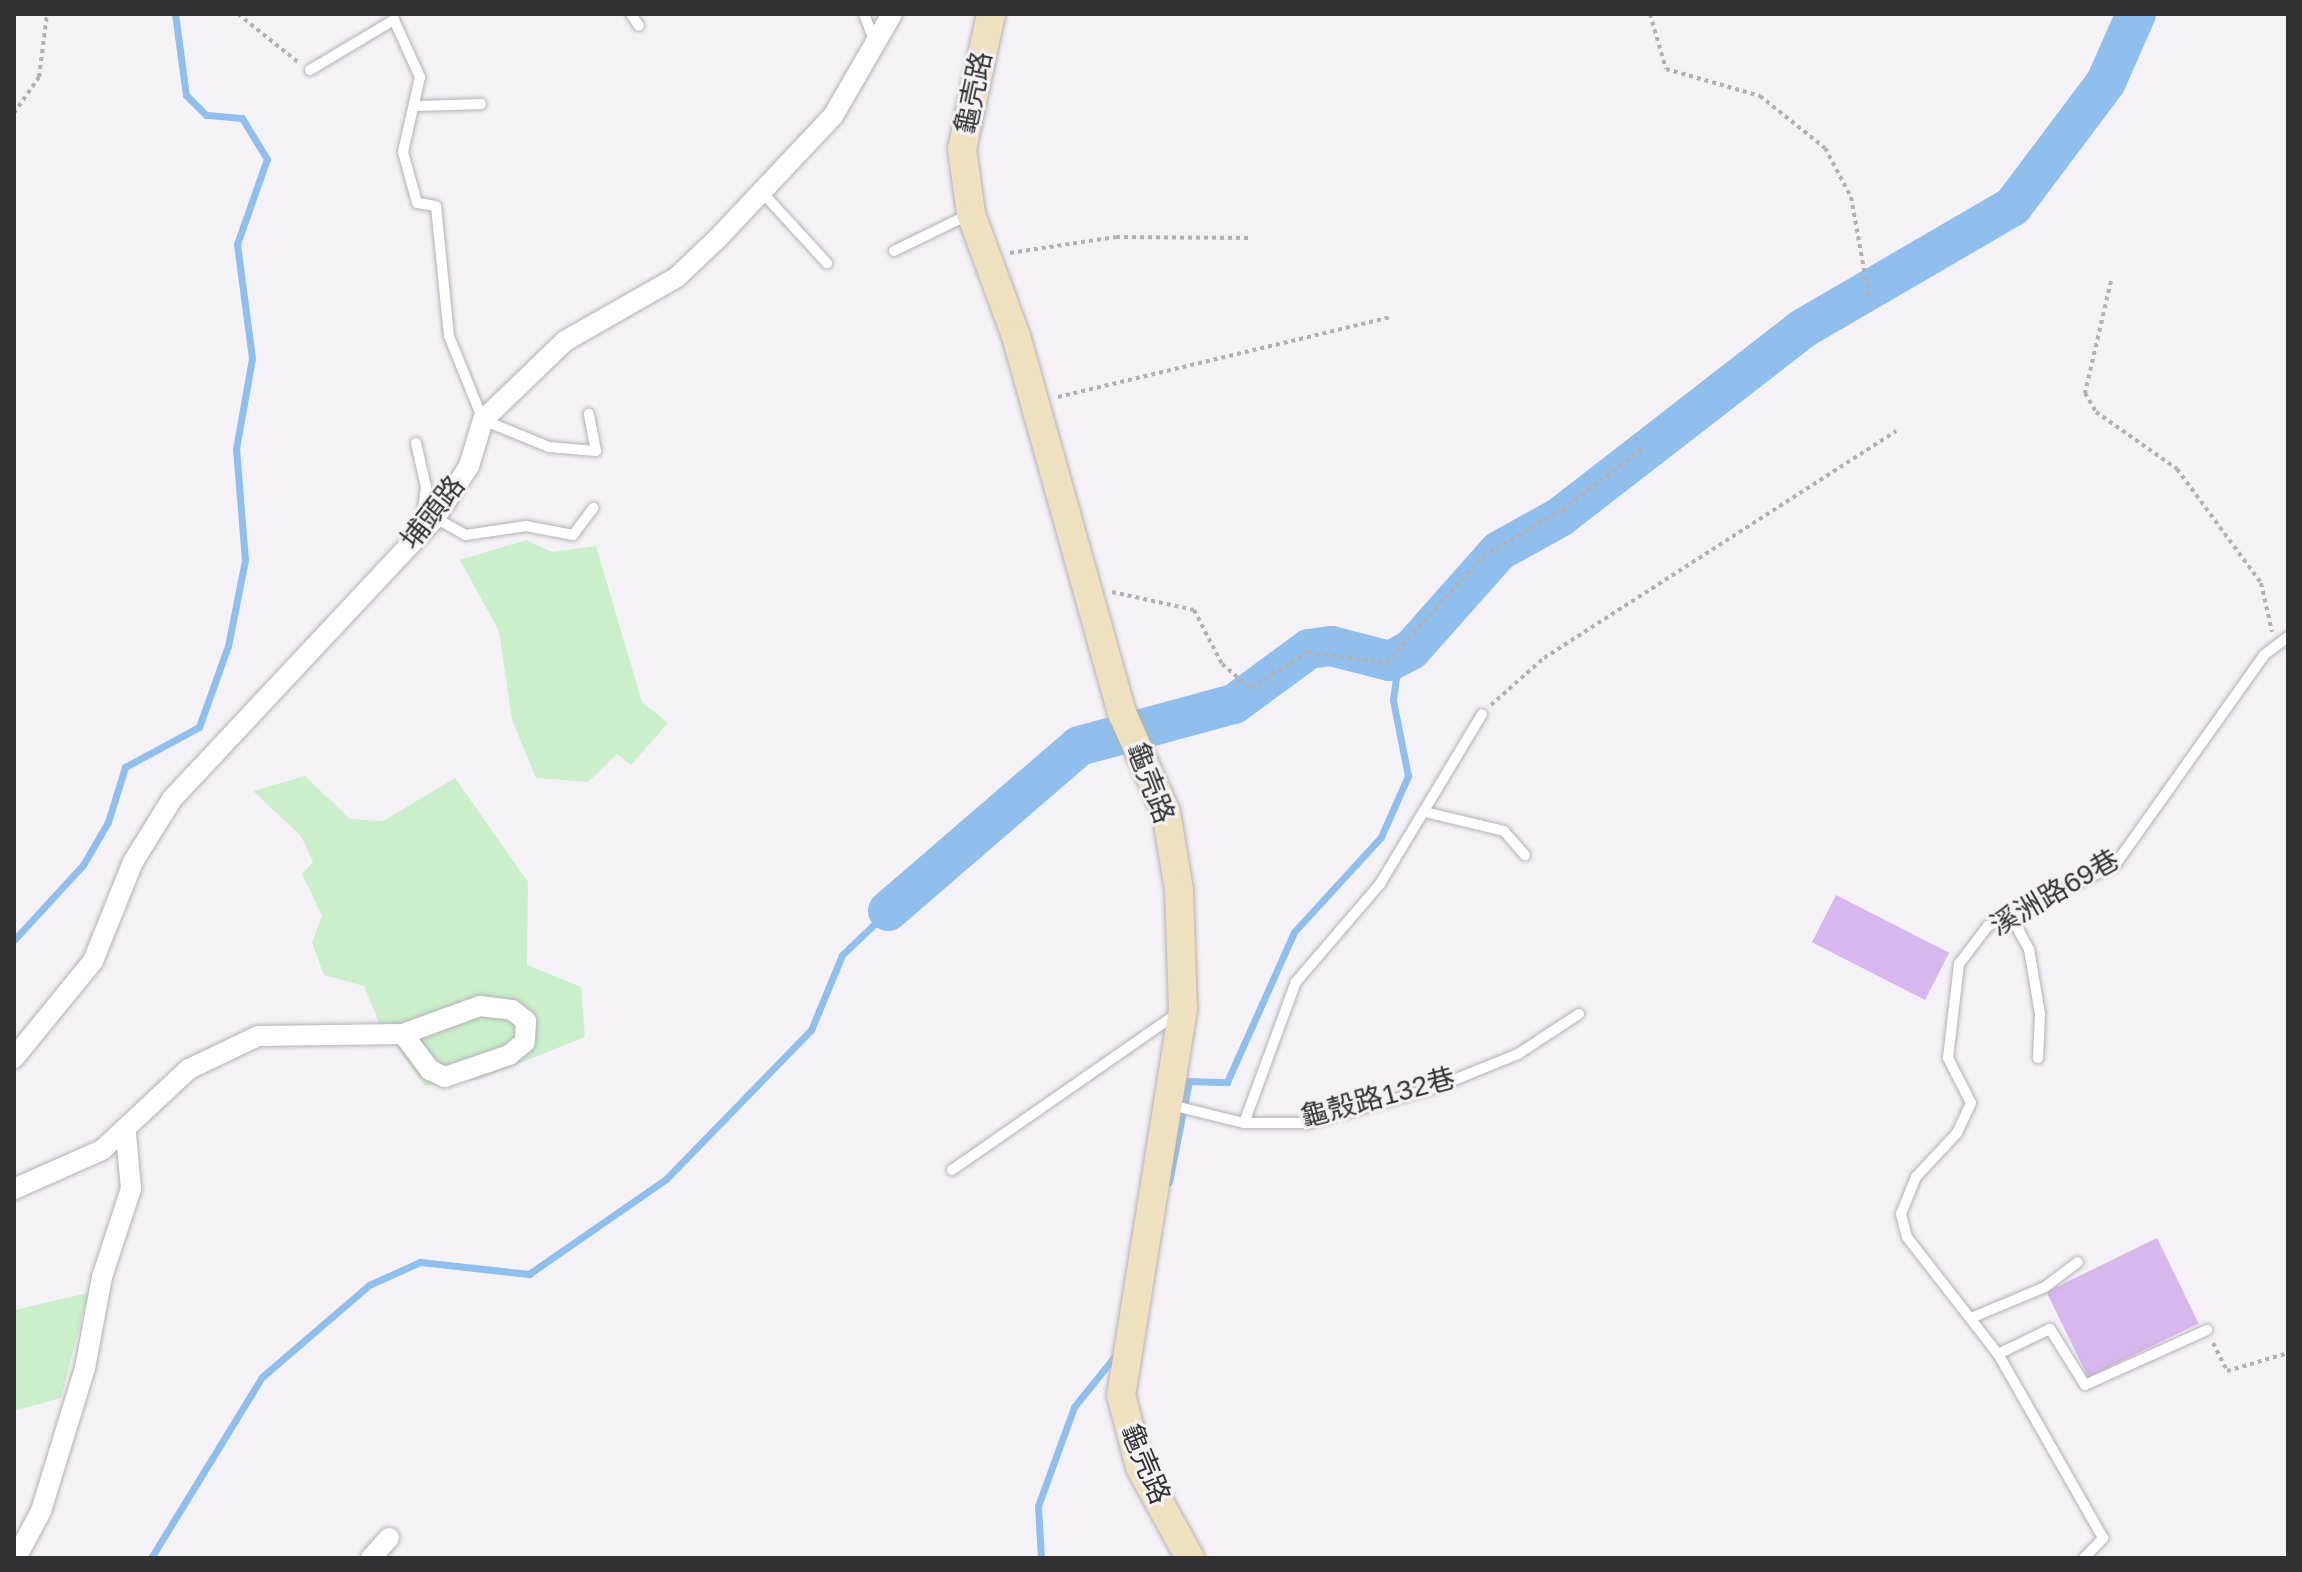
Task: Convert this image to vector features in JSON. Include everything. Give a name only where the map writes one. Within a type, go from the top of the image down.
[{"type":"street","name":"埔頭路","points":[[14,1058],[93,961],[133,862],[172,799],[435,518],[469,466],[483,420],[565,341],[677,277],[761,191],[857,85],[873,38],[892,14]]},
{"type":"street","name":"龜壳路","points":[[991,14],[962,149],[971,214],[988,256],[1122,713],[1166,812],[1179,890],[1183,1009],[1165,1104],[1121,1395],[1140,1467],[1190,1558]]},
{"type":"street","points":[[14,1189],[126,1134],[189,1069],[258,1036],[403,1034],[480,1006],[512,1010],[526,1021],[525,1042],[509,1055],[445,1077],[430,1070],[403,1034]]},
{"type":"street","points":[[16,1558],[41,1511],[85,1368],[102,1277],[131,1189],[126,1134]]},
{"type":"street","points":[[371,1558],[389,1538]]},
{"type":"lane","points":[[631,14],[639,26]]},
{"type":"lane","points":[[864,14],[873,38]]},
{"type":"lane","points":[[310,70],[394,20],[420,77],[419,106],[403,152],[417,203],[436,206],[449,336],[483,420],[549,447],[596,451],[589,414]]},
{"type":"lane","points":[[419,106],[481,104]]},
{"type":"lane","points":[[761,191],[827,263]]},
{"type":"lane","points":[[894,251],[971,214]]},
{"type":"lane","points":[[416,443],[426,487],[420,533]]},
{"type":"lane","points":[[435,518],[466,535],[526,526],[573,535],[593,508]]},
{"type":"lane","name":"溪洲路69巷","points":[[2084,1558],[2103,1538],[1998,1354],[1907,1237],[1901,1214],[1916,1177],[1957,1133],[1971,1103],[1948,1058],[1959,964],[1988,926],[2127,853],[2277,643],[2288,637]]},
{"type":"lane","points":[[1244,1123],[1296,982],[1380,884],[1482,714]]},
{"type":"lane","points":[[1425,812],[1504,831],[1525,855]]},
{"type":"lane","points":[[2010,915],[2029,949],[2040,1014],[2038,1058]]},
{"type":"lane","points":[[952,1170],[1183,1009]]},
{"type":"lane","name":"龜殼路132巷","points":[[1165,1104],[1244,1123],[1309,1123],[1434,1088],[1518,1054],[1579,1014]]},
{"type":"lane","points":[[1971,1318],[2045,1287],[2078,1262]]},
{"type":"lane","points":[[1998,1354],[2050,1329],[2085,1385],[2207,1330]]},
{"type":"path","points":[[14,113],[39,77],[47,14]]},
{"type":"path","points":[[238,14],[243,25],[310,70]]},
{"type":"path","points":[[1650,14],[1666,69],[1760,96],[1825,148],[1851,197],[1869,297]]},
{"type":"path","points":[[988,256],[1116,237],[1252,238]]},
{"type":"path","points":[[2111,281],[2085,393],[2096,412],[2177,469],[2261,583],[2262,610],[2277,643]]},
{"type":"path","points":[[1032,403],[1392,317]]},
{"type":"path","points":[[1482,714],[1544,658],[1896,431]]},
{"type":"path","points":[[1087,598],[1121,589],[1194,610],[1222,664],[1251,688],[1308,652],[1386,663],[1483,556],[1562,510],[1644,447]]},
{"type":"path","points":[[2207,1330],[2227,1371],[2288,1353]]},
{"type":"green space","points":[[526,540],[552,552],[596,546],[642,702],[668,723],[631,765],[617,754],[588,782],[536,778],[512,720],[499,631],[460,560]]},
{"type":"green space","points":[[305,776],[350,819],[383,821],[455,778],[528,882],[527,965],[581,987],[585,1037],[480,1079],[425,1086],[379,1023],[364,986],[324,975],[312,943],[322,916],[302,874],[313,862],[301,836],[253,791]]},
{"type":"green space","points":[[88,1293],[61,1398],[14,1411],[14,1310]]},
{"type":"building","points":[[1836,895],[1949,953],[1925,1000],[1812,942]]},
{"type":"building","points":[[2157,1238],[2199,1323],[2088,1377],[2046,1292]]},
{"type":"waterway","points":[[14,940],[83,865],[108,822],[125,767],[199,727],[228,646],[245,560],[236,449],[252,358],[237,244],[267,159],[242,118],[206,115],[186,95],[175,14]]},
{"type":"waterway","points":[[888,911],[1079,746],[1234,704],[1309,649],[1331,646],[1390,661],[1411,650],[1499,551],[1560,517],[1802,329],[2013,206],[2106,82],[2136,14]]},
{"type":"waterway","points":[[1169,1182],[1189,1081],[1227,1082],[1294,932],[1381,837],[1408,776],[1393,700],[1399,656]]},
{"type":"waterway","points":[[151,1558],[262,1377],[369,1285],[420,1262],[529,1274],[666,1179],[811,1030],[842,955],[888,911]]},
{"type":"waterway","points":[[1041,1558],[1038,1506],[1074,1407],[1119,1351]]}]
